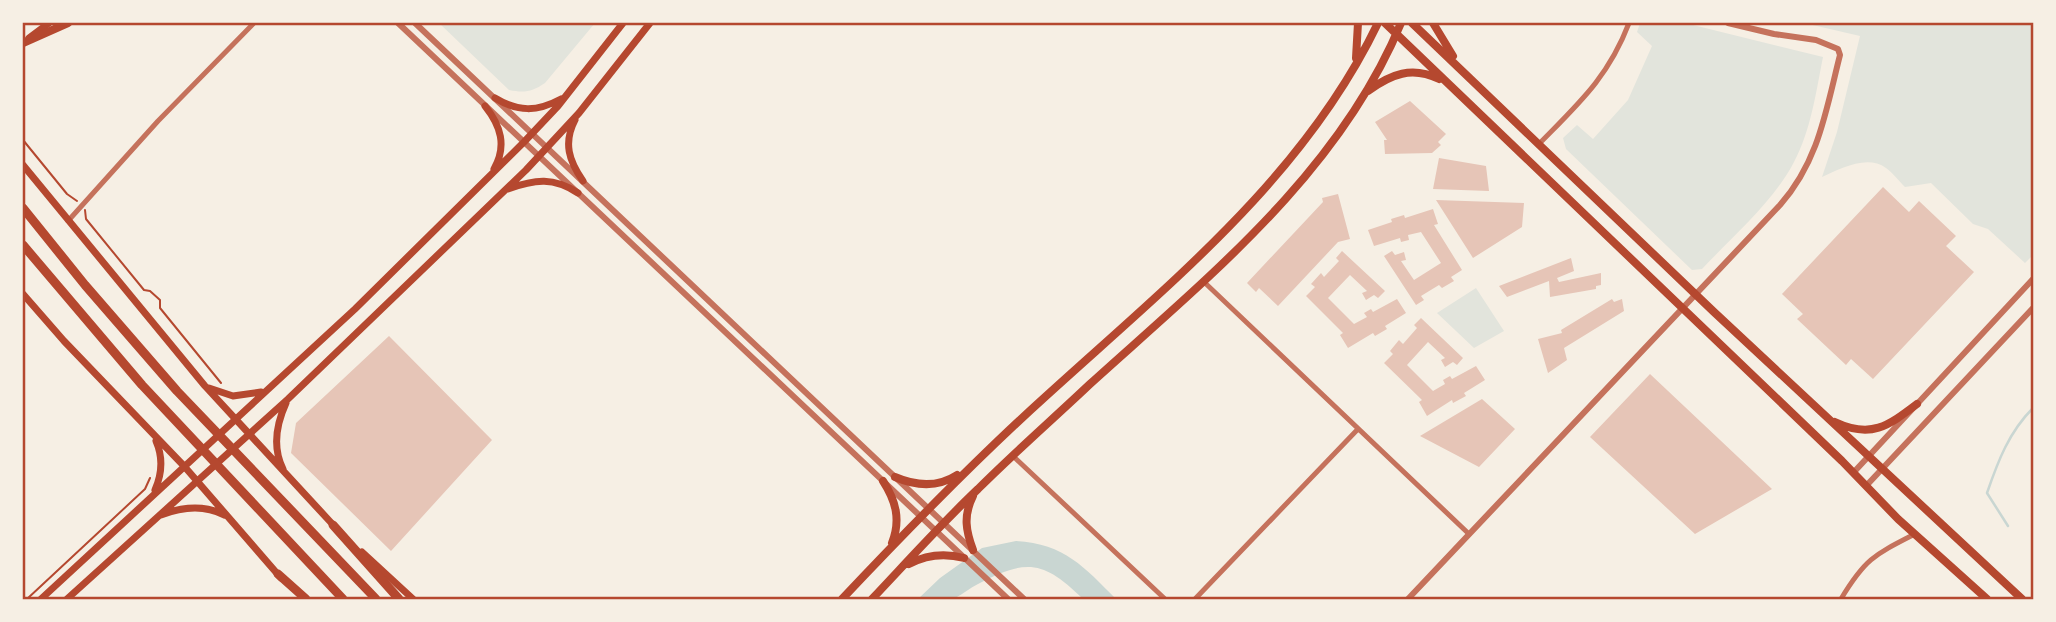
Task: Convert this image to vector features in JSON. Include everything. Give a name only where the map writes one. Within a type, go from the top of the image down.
[{"type":"highway","points":[[23,208],[85,285],[177,391],[376,599]]},
{"type":"highway","points":[[23,245],[142,385],[342,599]]},
{"type":"highway","points":[[333,525],[399,599]]},
{"type":"highway","points":[[278,574],[304,599]]},
{"type":"main road","points":[[23,43],[50,23]]},
{"type":"main road","points":[[23,43],[68,23]]},
{"type":"main road","points":[[41,599],[355,309],[491,175],[565,97],[623,23]]},
{"type":"main road","points":[[67,599],[288,399],[504,191],[579,113],[650,23]]},
{"type":"main road","points":[[1354,66],[1359,43],[1358,23]]},
{"type":"main road","points":[[842,599],[968,468],[1168,286],[1255,202],[1288,164],[1354,66],[1378,23]]},
{"type":"main road","points":[[1385,23],[1854,472],[1915,534],[1987,599]]},
{"type":"main road","points":[[872,599],[976,490],[1202,281],[1285,200],[1332,142],[1365,93],[1401,23]]},
{"type":"main road","points":[[1412,23],[1696,295],[2022,599]]},
{"type":"main road","points":[[1433,23],[1461,68]]},
{"type":"main road","points":[[1365,93],[1403,72],[1424,73],[1448,83]]},
{"type":"main road","points":[[495,98],[513,107],[530,110],[550,105],[565,97]]},
{"type":"main road","points":[[485,106],[497,124],[502,140],[500,156],[491,175]]},
{"type":"main road","points":[[579,113],[570,133],[568,150],[572,165],[583,181]]},
{"type":"main road","points":[[23,165],[235,420],[333,525],[413,599]]},
{"type":"main road","points":[[504,191],[540,180],[558,182],[578,193]]},
{"type":"main road","points":[[23,293],[64,341],[197,480],[278,574]]},
{"type":"main road","points":[[205,386],[225,394],[245,396],[263,392],[271,387]]},
{"type":"main road","points":[[286,476],[279,461],[276,436],[288,399]]},
{"type":"main road","points":[[1824,415],[1846,427],[1866,431],[1884,427],[1917,404]]},
{"type":"main road","points":[[151,496],[161,470],[159,448],[153,434]]},
{"type":"main road","points":[[895,478],[909,483],[930,485],[951,480],[968,468]]},
{"type":"main road","points":[[883,481],[893,497],[897,514],[893,540],[887,551]]},
{"type":"main road","points":[[973,550],[965,523],[976,490]]},
{"type":"main road","points":[[157,516],[198,507],[230,519]]},
{"type":"main road","points":[[895,574],[915,561],[932,556],[952,555],[964,558]]},
{"type":"street","points":[[68,220],[158,121],[254,23]]},
{"type":"street","points":[[398,23],[1008,599]]},
{"type":"street","points":[[415,23],[1024,599]]},
{"type":"street","points":[[1538,145],[1599,82],[1629,23]]},
{"type":"street","points":[[1408,599],[1696,295],[1780,205],[1801,178],[1818,142],[1840,55],[1838,49],[1828,43],[1728,23]]},
{"type":"street","points":[[1854,472],[2033,279]]},
{"type":"street","points":[[1202,281],[1469,534]]},
{"type":"street","points":[[1866,486],[2033,307]]},
{"type":"street","points":[[1195,599],[1358,429]]},
{"type":"street","points":[[1013,456],[1165,599]]},
{"type":"street","points":[[1842,599],[1858,572],[1871,559],[1915,534]]},
{"type":"path","points":[[23,140],[67,194],[75,198],[87,212],[86,219],[144,290],[150,291],[160,300],[160,308],[225,386]]},
{"type":"path","points":[[27,599],[145,489],[150,479]]},
{"type":"shaded area","points":[[439,23],[595,23],[545,83],[524,91],[509,90]]},
{"type":"shaded area","points":[[1640,23],[1685,23],[1823,57],[1809,124],[1794,162],[1764,205],[1702,269],[1692,270],[1566,149],[1563,138],[1577,125],[1593,139],[1628,100],[1652,46],[1637,32]]},
{"type":"shaded area","points":[[1804,23],[2033,23],[2033,255],[2025,263],[1988,229],[1973,224],[1931,183],[1905,187],[1886,168],[1871,162],[1854,164],[1822,177],[1837,132],[1860,36]]},
{"type":"shaded area","points":[[1476,288],[1504,331],[1474,348],[1437,313]]},
{"type":"shaded area","points":[[1016,541],[1061,552],[1083,567],[1116,599],[1083,599],[1046,571],[1022,567],[995,576],[955,598],[918,599],[940,578],[982,548]]},
{"type":"building","points":[[1410,101],[1446,134],[1438,142],[1441,145],[1432,153],[1385,154],[1384,140],[1387,140],[1375,122]]},
{"type":"building","points":[[1439,158],[1486,166],[1489,191],[1433,189]]},
{"type":"building","points":[[1883,187],[1909,212],[1919,201],[1956,236],[1946,246],[1974,272],[1873,379],[1851,359],[1846,365],[1797,319],[1803,314],[1782,294]]},
{"type":"building","points":[[1338,194],[1350,239],[1338,242],[1278,306],[1259,288],[1256,292],[1247,283],[1323,202],[1322,198]]},
{"type":"building","points":[[1436,200],[1524,203],[1522,227],[1473,258]]},
{"type":"building","points":[[1433,209],[1438,224],[1434,225],[1462,270],[1451,277],[1454,281],[1442,288],[1439,285],[1421,296],[1424,300],[1416,305],[1384,256],[1392,251],[1395,255],[1404,252],[1406,260],[1401,261],[1414,280],[1441,263],[1421,232],[1408,235],[1409,240],[1401,242],[1400,238],[1374,246],[1368,230],[1392,222],[1391,219],[1404,215],[1405,218]]},
{"type":"building","points":[[1342,251],[1385,291],[1378,298],[1374,295],[1366,300],[1362,293],[1367,291],[1350,275],[1328,298],[1354,324],[1367,317],[1364,313],[1371,309],[1373,312],[1397,299],[1406,313],[1385,326],[1387,329],[1375,336],[1373,333],[1348,348],[1340,335],[1343,333],[1306,296],[1315,287],[1311,284],[1321,273],[1324,277],[1339,261],[1336,258]]},
{"type":"building","points":[[1571,258],[1574,271],[1557,278],[1559,282],[1601,273],[1601,285],[1596,286],[1596,289],[1550,297],[1549,281],[1507,297],[1499,286]]},
{"type":"building","points":[[1612,299],[1614,302],[1622,299],[1624,311],[1564,348],[1567,360],[1548,373],[1538,339],[1562,333],[1561,330]]},
{"type":"building","points":[[1421,318],[1463,358],[1457,365],[1453,362],[1445,367],[1441,360],[1445,358],[1428,342],[1407,365],[1433,391],[1445,384],[1443,380],[1450,376],[1452,379],[1476,366],[1485,380],[1464,393],[1466,396],[1453,403],[1452,400],[1427,416],[1419,402],[1422,400],[1384,363],[1393,354],[1390,351],[1399,340],[1403,344],[1417,328],[1414,325]]},
{"type":"building","points":[[389,336],[492,440],[391,551],[291,453],[296,423]]},
{"type":"building","points":[[1650,374],[1772,489],[1695,534],[1590,437]]},
{"type":"building","points":[[1482,399],[1515,429],[1479,467],[1420,436]]},
{"type":"waterway","points":[[2008,526],[1987,493],[2011,437],[2033,408]]}]
